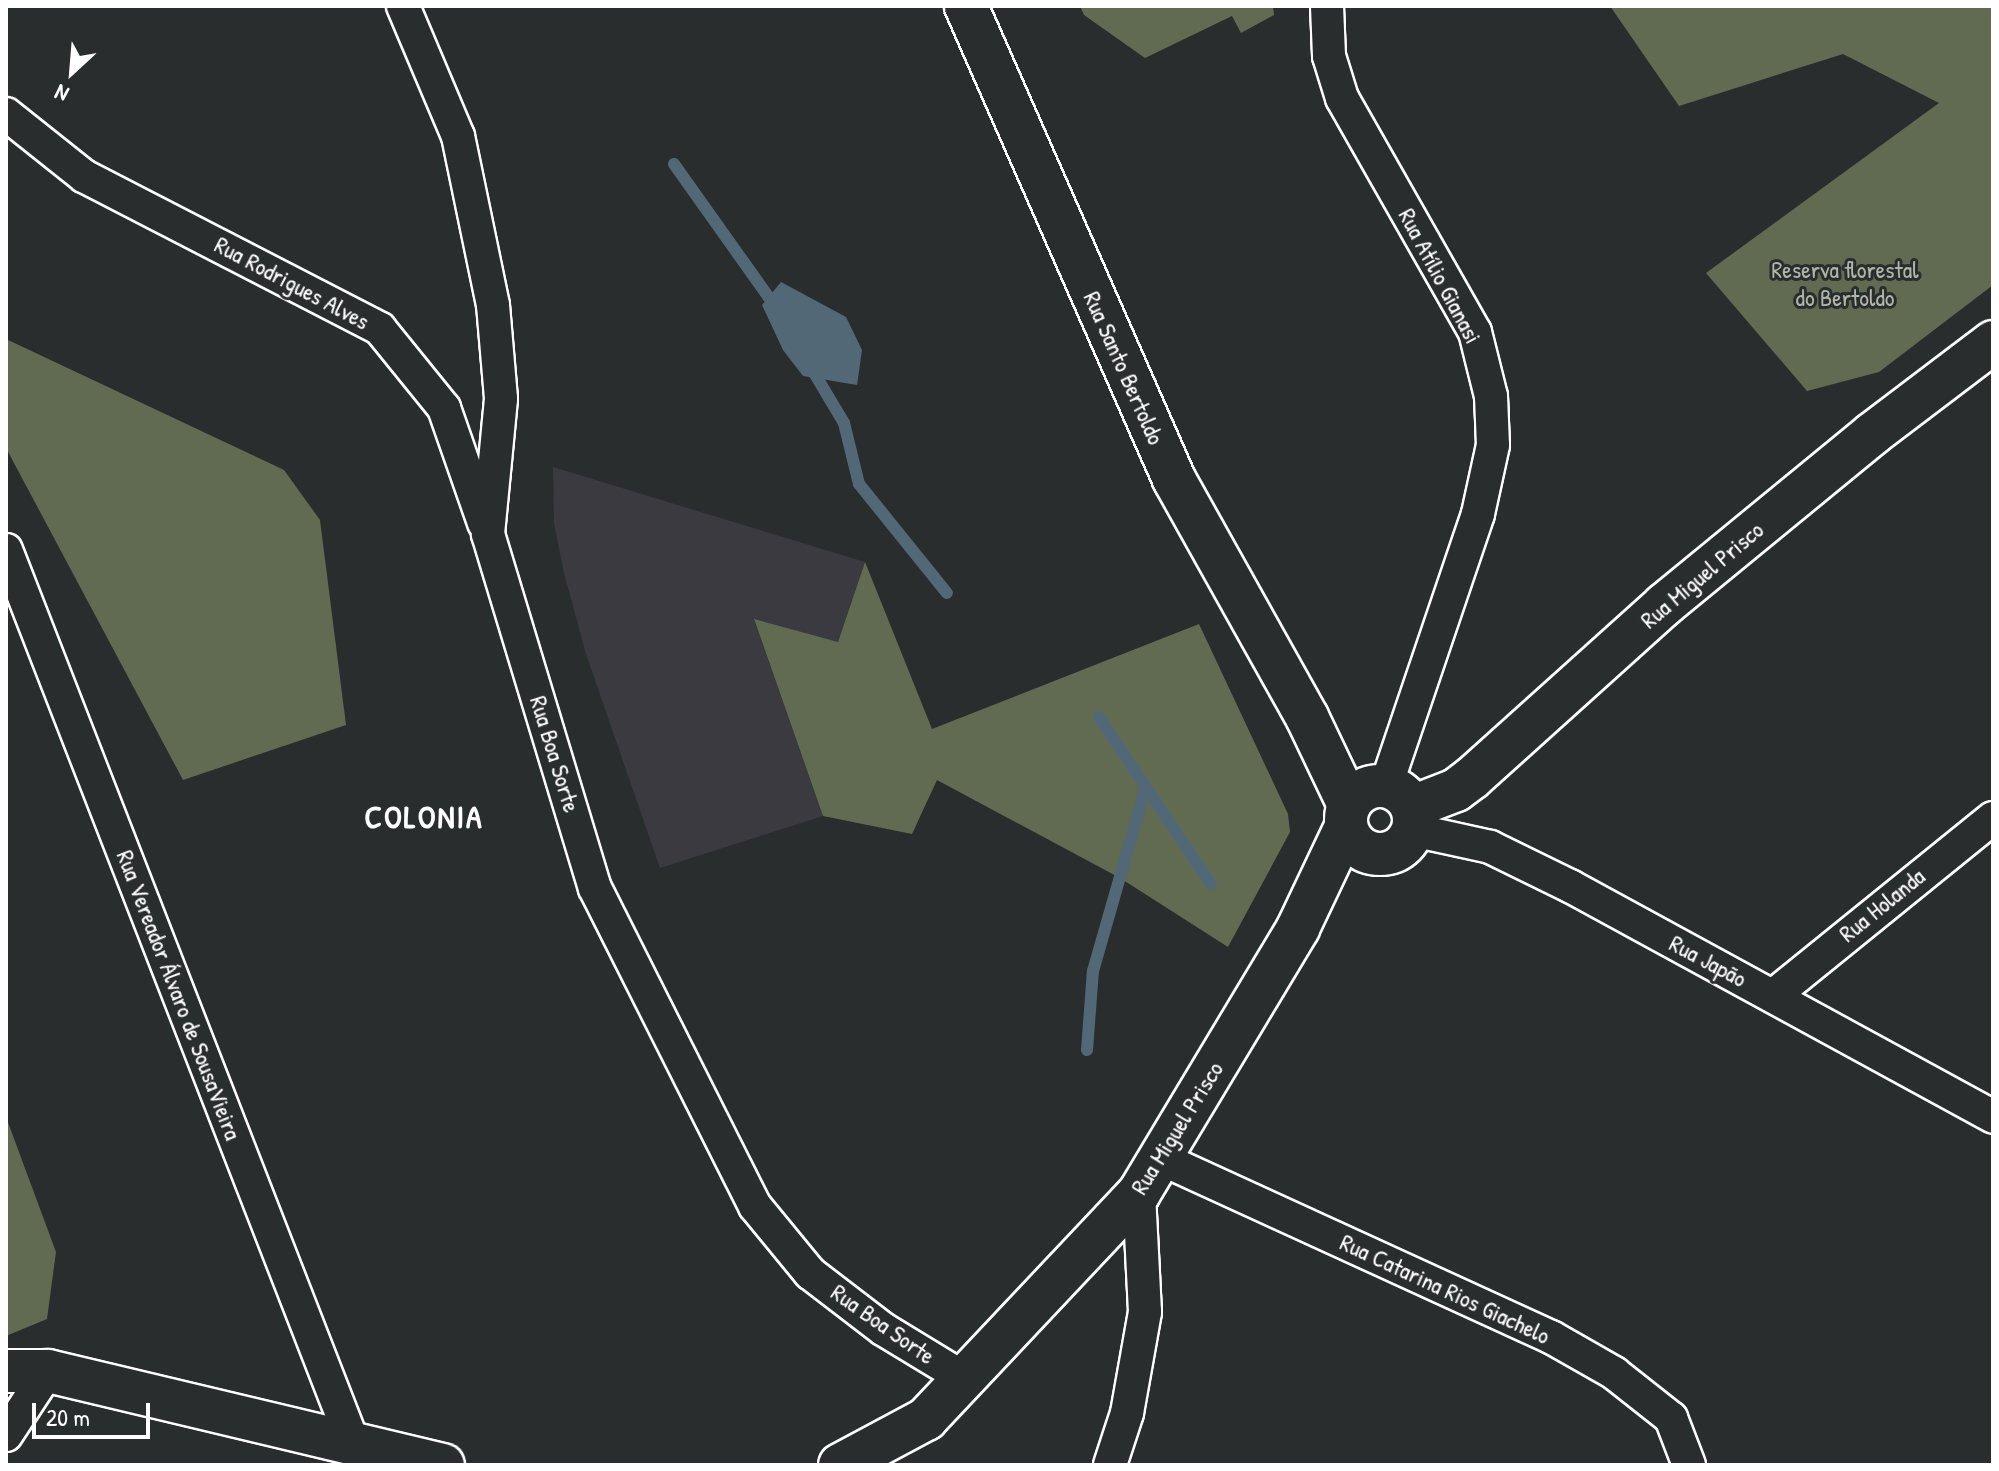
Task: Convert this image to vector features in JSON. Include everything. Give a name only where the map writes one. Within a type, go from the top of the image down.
[{"type":"street","name":"Rua Boa Sorte","points":[[403,6],[458,136],[493,305],[501,399],[488,534],[595,888],[755,1206],[810,1273],[883,1329],[967,1380]]},
{"type":"street","name":"Rua Santo Bertoldo","points":[[966,6],[1174,479],[1307,717],[1380,807],[1358,846],[1379,854]]},
{"type":"street","name":"Rua Atílio Gianasi","points":[[1327,6],[1329,56],[1342,98],[1475,332],[1491,396],[1493,445],[1478,514],[1380,807]]},
{"type":"street","name":"Rua Rodrigues Alves","points":[[6,114],[84,176],[380,329],[444,408],[488,534]]},
{"type":"street","name":"Rua Miguel Prisco","points":[[840,1465],[926,1419],[967,1380],[1139,1193],[1298,928],[1380,807],[1446,795],[1473,777],[1664,605],[1872,434],[1993,342]]},
{"type":"street","name":"Rua Vereador Álvaro de SousaVieira","points":[[6,550],[352,1440]]},
{"type":"street","name":"Rua Japão","points":[[1380,807],[1490,847],[1773,996],[1993,1117]]},
{"type":"street","name":"Rua Holanda","points":[[1773,996],[1993,818]]},
{"type":"street","name":"Rua Miguel Prisco","points":[[1298,928],[1379,854]]},
{"type":"street","name":"Rua Catarina Rios Giachelo","points":[[1162,1159],[1551,1337],[1614,1373],[1671,1418],[1689,1465]]},
{"type":"street","points":[[1110,1465],[1127,1413],[1145,1312],[1139,1193]]},
{"type":"street","points":[[6,1371],[48,1371],[352,1440],[443,1465]]},
{"type":"street","points":[[6,1435],[48,1371]]},
{"type":"shaded area","points":[[553,467],[865,562],[838,642],[754,620],[823,816],[660,868],[586,654],[564,573],[554,523]]},
{"type":"green space","points":[[1080,6],[1273,6],[1274,15],[1241,33],[1232,16],[1145,58],[1084,15]]},
{"type":"green space","name":"Reserva florestal do Bertoldo","points":[[1610,6],[1993,6],[1993,285],[1879,372],[1807,391],[1706,273],[1939,103],[1843,54],[1679,106]]},
{"type":"green space","points":[[6,339],[284,470],[320,520],[346,725],[183,780],[6,448]]},
{"type":"green space","points":[[865,562],[932,729],[1199,624],[1288,814],[1290,832],[1228,947],[1120,878],[937,780],[912,834],[823,816],[754,619],[838,642]]},
{"type":"green space","points":[[6,1117],[56,1252],[47,1319],[6,1336]]},
{"type":"water","points":[[781,282],[846,317],[862,350],[857,385],[803,376],[783,350],[762,305]]},
{"type":"waterway","points":[[674,164],[777,309]]},
{"type":"waterway","points":[[810,366],[844,423],[859,484],[947,593]]},
{"type":"waterway","points":[[1099,717],[1211,884]]},
{"type":"waterway","points":[[1087,1050],[1093,971],[1146,786]]},
{"type":"district","name":"COLONIA","points":[[424,817]]}]
